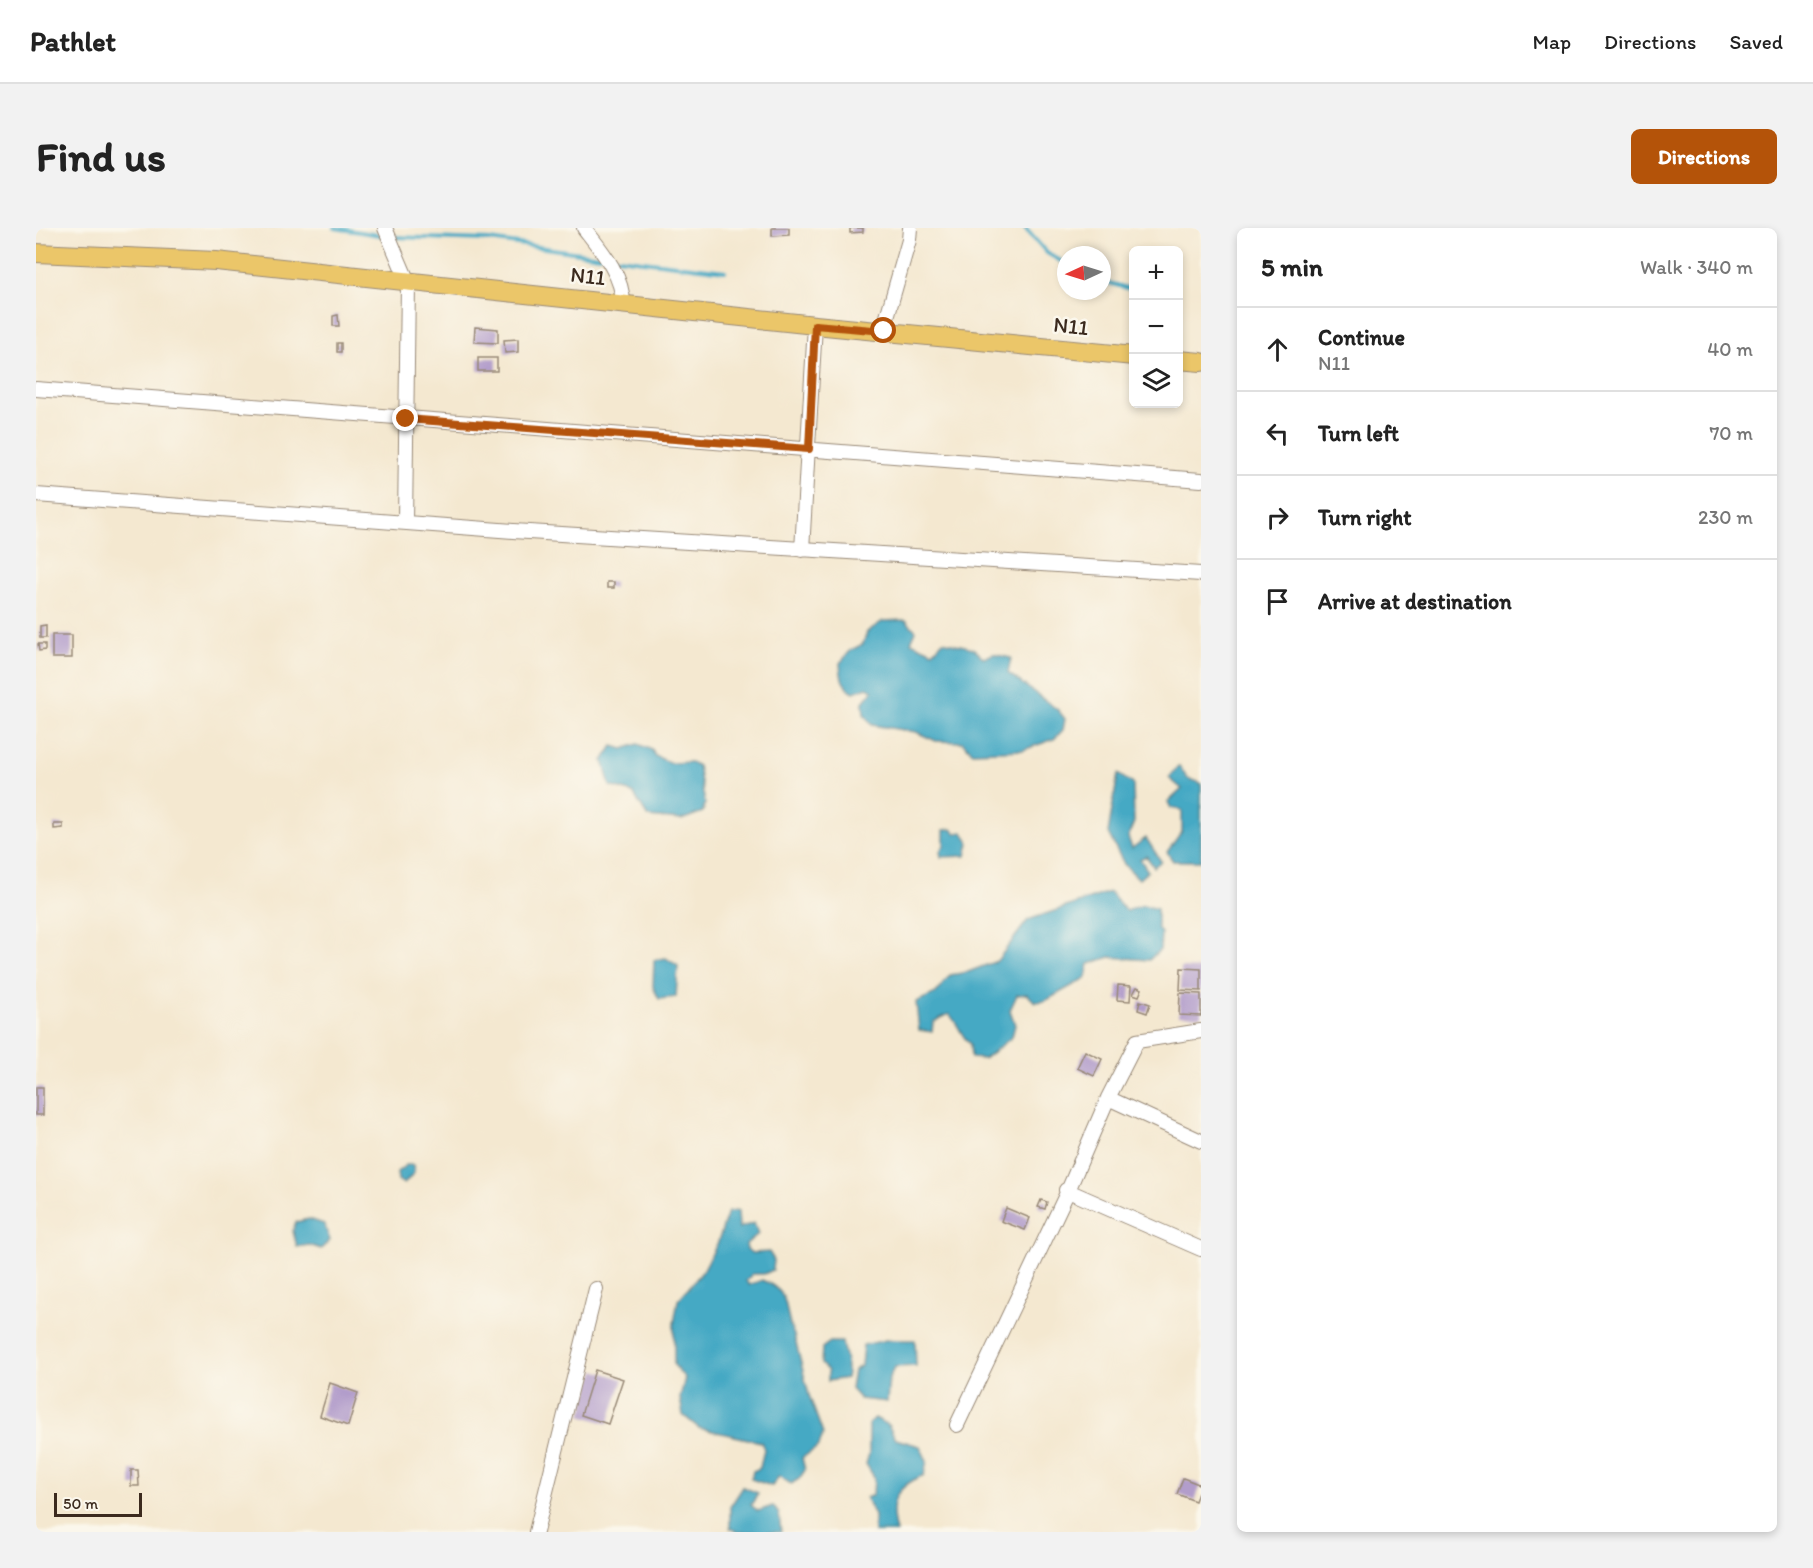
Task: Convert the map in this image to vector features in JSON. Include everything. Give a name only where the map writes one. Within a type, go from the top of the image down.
[{"type":"main road","name":"N11","points":[[36,253],[216,261],[815,325],[1129,356]]},
{"type":"main road","points":[[1183,360],[1201,362]]},
{"type":"street","points":[[385,228],[408,282],[405,523]]},
{"type":"street","points":[[584,228],[609,263],[623,292],[623,304]]},
{"type":"street","points":[[884,331],[909,240],[910,228]]},
{"type":"street","points":[[802,550],[815,325]]},
{"type":"street","points":[[36,389],[1201,480]]},
{"type":"street","points":[[36,495],[802,550],[1201,574]]},
{"type":"street","points":[[957,1425],[1067,1193],[1108,1098],[1137,1041],[1201,1031]]},
{"type":"street","points":[[1108,1098],[1201,1141]]},
{"type":"street","points":[[1066,1190],[1201,1249]]},
{"type":"street","points":[[536,1532],[596,1288]]},
{"type":"water","points":[[906,620],[916,631],[911,642],[933,652],[943,641],[973,648],[984,658],[993,654],[1011,658],[1008,673],[1058,710],[1065,719],[1063,730],[1054,739],[1023,750],[973,752],[962,742],[936,741],[916,732],[872,725],[864,714],[863,702],[873,690],[867,687],[854,692],[846,686],[840,663],[851,650],[863,644],[867,632],[883,621]]},
{"type":"water","points":[[638,744],[652,750],[655,756],[671,763],[691,762],[698,766],[705,803],[703,812],[681,820],[648,817],[633,793],[610,786],[603,761],[613,746],[623,749]]},
{"type":"water","points":[[1179,766],[1187,778],[1201,783],[1201,861],[1173,861],[1167,852],[1182,831],[1182,810],[1171,808],[1168,802],[1182,789],[1169,778]]},
{"type":"water","points":[[1118,774],[1133,784],[1134,822],[1128,837],[1132,848],[1146,838],[1161,861],[1154,867],[1146,856],[1140,859],[1148,871],[1139,879],[1124,864],[1108,833]]},
{"type":"water","points":[[952,829],[955,833],[963,832],[969,843],[966,856],[941,857],[944,830]]},
{"type":"water","points":[[1110,892],[1126,911],[1143,905],[1157,909],[1157,927],[1161,933],[1160,950],[1149,960],[1110,957],[1089,964],[1086,978],[1045,1001],[1035,1002],[1027,994],[1017,995],[1010,1010],[1015,1025],[1012,1037],[984,1059],[971,1058],[970,1044],[949,1014],[933,1022],[932,1032],[919,1030],[916,1002],[936,993],[950,975],[968,972],[997,961],[1028,920]]},
{"type":"water","points":[[666,958],[678,966],[676,997],[659,999],[653,987],[654,960]]},
{"type":"water","points":[[406,1165],[413,1165],[414,1173],[404,1184],[398,1180],[397,1172]]},
{"type":"water","points":[[738,1211],[739,1228],[754,1223],[758,1234],[746,1244],[747,1250],[752,1253],[769,1252],[774,1260],[773,1270],[764,1274],[752,1274],[746,1281],[749,1285],[762,1280],[772,1285],[783,1297],[809,1395],[823,1434],[819,1446],[802,1458],[805,1470],[799,1479],[791,1484],[779,1476],[772,1486],[751,1479],[753,1471],[760,1468],[764,1449],[761,1442],[699,1428],[683,1415],[680,1398],[685,1378],[674,1365],[674,1324],[678,1300],[703,1271],[718,1242],[728,1212]]},
{"type":"water","points":[[309,1219],[324,1224],[330,1240],[321,1249],[309,1245],[297,1247],[293,1231],[296,1222]]},
{"type":"water","points":[[886,1340],[915,1340],[916,1366],[895,1367],[889,1377],[887,1402],[860,1399],[851,1389],[854,1370],[861,1366],[863,1345]]},
{"type":"water","points":[[830,1342],[842,1342],[847,1364],[846,1378],[828,1381],[828,1371],[821,1364],[822,1348]]},
{"type":"water","points":[[875,1418],[888,1425],[896,1439],[920,1446],[927,1461],[924,1475],[906,1485],[896,1497],[893,1512],[896,1532],[874,1532],[874,1516],[866,1498],[873,1495],[874,1477],[866,1464],[869,1454],[869,1423]]},
{"type":"water","points":[[743,1487],[758,1493],[751,1505],[758,1511],[773,1506],[779,1514],[781,1532],[738,1532],[730,1528],[730,1507]]},
{"type":"building","points":[[772,228],[789,228],[789,235],[772,236]]},
{"type":"building","points":[[850,228],[863,228],[863,232],[850,233]]},
{"type":"building","points":[[338,315],[339,326],[333,326],[333,316]]},
{"type":"building","points":[[475,327],[498,329],[498,343],[474,342]]},
{"type":"building","points":[[518,339],[518,352],[505,353],[504,340]]},
{"type":"building","points":[[337,343],[341,343],[341,352],[337,352]]},
{"type":"building","points":[[478,358],[497,358],[497,371],[478,371]]},
{"type":"building","points":[[607,582],[614,582],[614,588],[607,588]]},
{"type":"building","points":[[46,625],[46,638],[40,638],[40,626]]},
{"type":"building","points":[[52,635],[72,635],[72,658],[52,658]]},
{"type":"building","points":[[38,644],[45,644],[45,650],[39,651]]},
{"type":"building","points":[[54,824],[63,824],[63,828],[54,829]]},
{"type":"building","points":[[1181,968],[1201,969],[1201,991],[1180,990]]},
{"type":"building","points":[[1118,985],[1131,986],[1130,1001],[1117,1000]]},
{"type":"building","points":[[1137,987],[1142,989],[1139,996],[1133,994]]},
{"type":"building","points":[[1180,993],[1201,994],[1201,1016],[1179,1015]]},
{"type":"building","points":[[1140,1001],[1150,1004],[1147,1013],[1138,1010]]},
{"type":"building","points":[[1085,1051],[1102,1059],[1094,1076],[1077,1068]]},
{"type":"building","points":[[36,1087],[43,1087],[43,1115],[36,1115]]},
{"type":"building","points":[[1041,1200],[1047,1202],[1045,1209],[1038,1207]]},
{"type":"building","points":[[1006,1208],[1030,1218],[1025,1230],[1001,1221]]},
{"type":"building","points":[[595,1370],[623,1379],[608,1424],[581,1415]]},
{"type":"building","points":[[330,1383],[358,1393],[348,1426],[320,1416]]},
{"type":"building","points":[[131,1470],[138,1470],[139,1486],[131,1486]]},
{"type":"building","points":[[1183,1478],[1201,1485],[1195,1501],[1177,1494]]},
{"type":"waterway","points":[[335,228],[385,236]]},
{"type":"waterway","points":[[1025,228],[1047,253],[1057,259]]},
{"type":"waterway","points":[[392,237],[490,240],[600,256]]},
{"type":"waterway","points":[[610,257],[725,271]]},
{"type":"waterway","points":[[1111,284],[1129,289]]},
{"type":"route","points":[[406,419],[809,449],[815,325],[884,331]]}]
